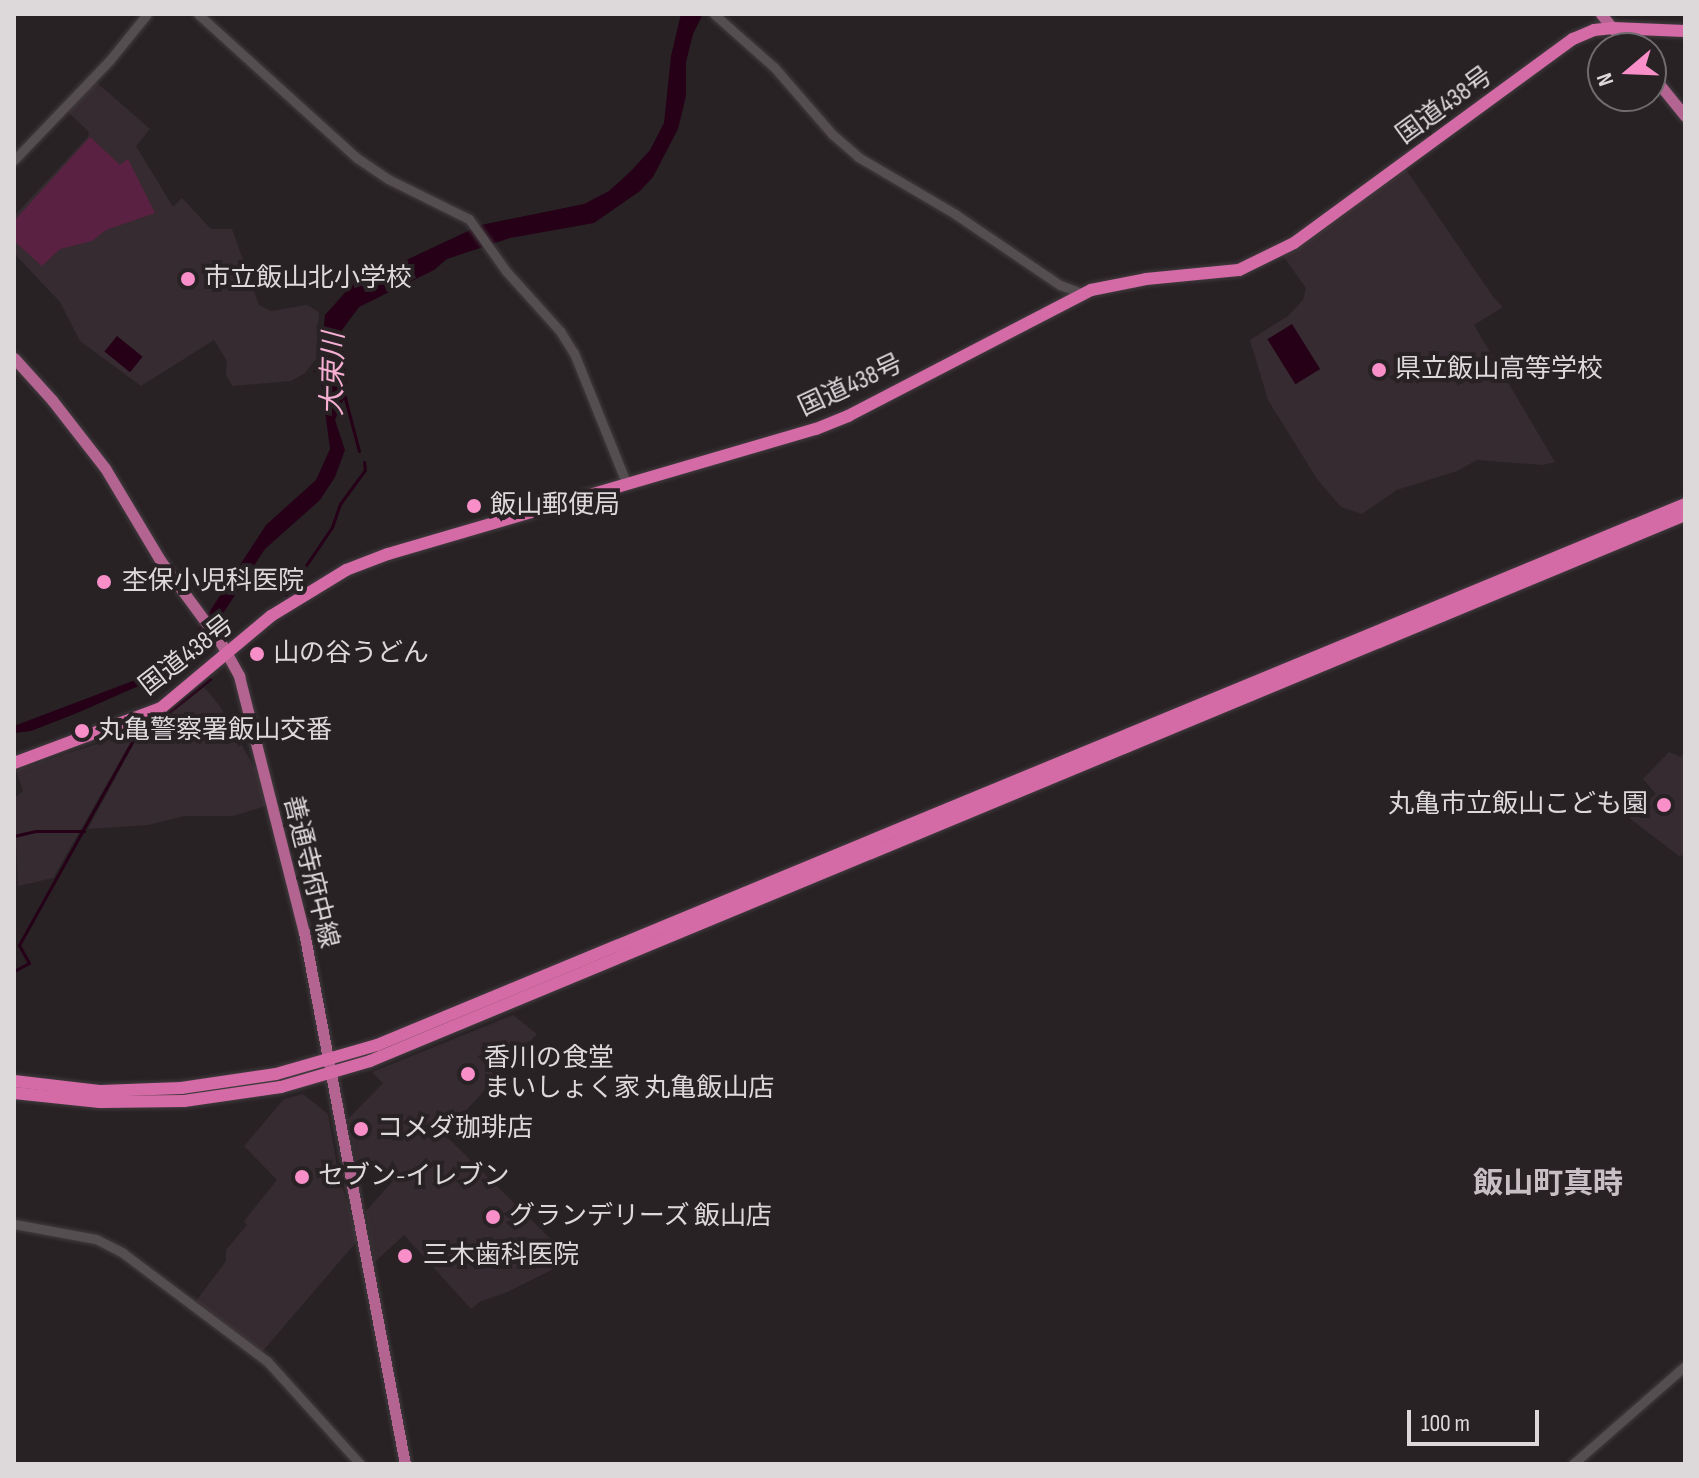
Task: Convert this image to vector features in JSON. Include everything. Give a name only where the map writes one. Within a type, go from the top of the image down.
[{"type":"highway","name":"国道438号","points":[[14,763],[152,712],[291,601],[369,559],[788,438],[848,416],[1082,293],[1133,281],[1239,270],[1294,243],[1573,39],[1594,30],[1613,28],[1685,31]]},
{"type":"highway","points":[[14,1081],[135,1092],[228,1083],[377,1045],[468,1010],[1685,504]]},
{"type":"highway","points":[[14,1093],[100,1102],[184,1101],[231,1096],[332,1074],[412,1045],[1685,515]]},
{"type":"main road","points":[[1601,14],[1616,32]]},
{"type":"main road","points":[[1667,94],[1685,116]]},
{"type":"main road","name":"善通寺府中線","points":[[14,358],[89,446],[160,560],[214,633],[239,676],[304,932],[405,1464]]},
{"type":"street","points":[[14,160],[109,61],[147,14]]},
{"type":"street","points":[[198,14],[357,158],[388,179],[458,211],[477,229],[506,271],[560,331],[574,353],[627,485]]},
{"type":"street","points":[[714,14],[728,18],[832,134],[858,157],[955,214],[1060,285],[1082,293]]},
{"type":"street","points":[[14,1224],[96,1239],[123,1253],[267,1361],[360,1464]]},
{"type":"street","points":[[1573,1464],[1685,1366]]},
{"type":"shaded area","points":[[95,81],[150,129],[136,146],[173,207],[182,198],[211,229],[232,229],[259,305],[271,311],[307,305],[319,312],[316,359],[305,373],[291,381],[232,386],[226,375],[227,361],[214,340],[141,386],[80,341],[60,302],[14,253],[14,216],[88,137],[89,132],[67,111]]},
{"type":"shaded area","points":[[90,137],[120,165],[128,159],[155,213],[106,230],[92,241],[60,249],[42,266],[14,241],[14,221]]},
{"type":"shaded area","name":"県立飯山高等学校","points":[[1405,168],[1503,307],[1474,325],[1555,462],[1543,465],[1477,460],[1457,471],[1397,490],[1362,514],[1341,507],[1317,479],[1268,400],[1250,340],[1288,316],[1303,300],[1306,288],[1283,256]]},
{"type":"shaded area","points":[[204,687],[219,705],[256,770],[266,806],[233,816],[184,816],[148,825],[88,829],[141,730],[159,722]]},
{"type":"shaded area","points":[[137,731],[53,878],[18,886],[14,799],[23,791],[16,770]]},
{"type":"shaded area","name":"丸亀市立飯山こども園","points":[[1685,749],[1685,855],[1679,856],[1628,817],[1656,794],[1643,779],[1669,752],[1681,757]]},
{"type":"shaded area","points":[[513,1015],[537,1034],[444,1134],[572,1260],[505,1293],[481,1301],[471,1309],[404,1235],[375,1262],[366,1211],[393,1181],[372,1160],[359,1174],[348,1119],[383,1083],[372,1072]]},
{"type":"shaded area","points":[[303,1094],[328,1114],[338,1172],[358,1240],[262,1352],[196,1301],[226,1261],[226,1250],[247,1225],[244,1221],[277,1180],[244,1146],[284,1099]]},
{"type":"water","name":"大束川","points":[[681,14],[703,14],[693,34],[686,62],[686,96],[678,129],[653,177],[640,191],[594,223],[510,238],[447,259],[434,270],[359,307],[342,330],[347,392],[335,420],[345,450],[335,477],[320,500],[265,549],[203,644],[175,670],[31,731],[14,733],[14,726],[138,679],[182,654],[266,525],[316,480],[330,449],[320,373],[313,372],[320,365],[325,315],[351,286],[481,225],[584,204],[609,191],[631,171],[650,150],[664,123],[671,56]]},
{"type":"water","points":[[1292,324],[1320,369],[1295,384],[1267,339]]},
{"type":"water","points":[[117,336],[143,357],[130,372],[104,352]]},
{"type":"waterway","name":"大束川","points":[[344,394],[359,451]]},
{"type":"waterway","points":[[286,595],[332,527],[340,504],[365,470],[364,462]]},
{"type":"waterway","points":[[14,971],[29,963],[19,945],[139,729],[165,715],[210,679]]},
{"type":"waterway","points":[[14,836],[35,831],[84,831]]},
{"type":"place","name":"市立飯山北小学校","points":[[188,279]]},
{"type":"place","name":"県立飯山高等学校","points":[[1379,370]]},
{"type":"place","name":"飯山郵便局","points":[[474,506]]},
{"type":"place","name":"杢保小児科医院","points":[[104,582]]},
{"type":"place","name":"山の谷うどん","points":[[257,654]]},
{"type":"place","name":"丸亀警察署飯山交番","points":[[82,731]]},
{"type":"place","name":"丸亀市立飯山こども園","points":[[1664,805]]},
{"type":"place","name":"香川の食堂 まいしょく家 丸亀飯山店","points":[[468,1074]]},
{"type":"place","name":"コメダ珈琲店","points":[[361,1129]]},
{"type":"place","name":"セブン-イレブン","points":[[302,1177]]},
{"type":"place","name":"グランデリーズ 飯山店","points":[[493,1217]]},
{"type":"place","name":"三木歯科医院","points":[[405,1256]]},
{"type":"district","name":"飯山町真時","points":[[1548,1184]]}]
